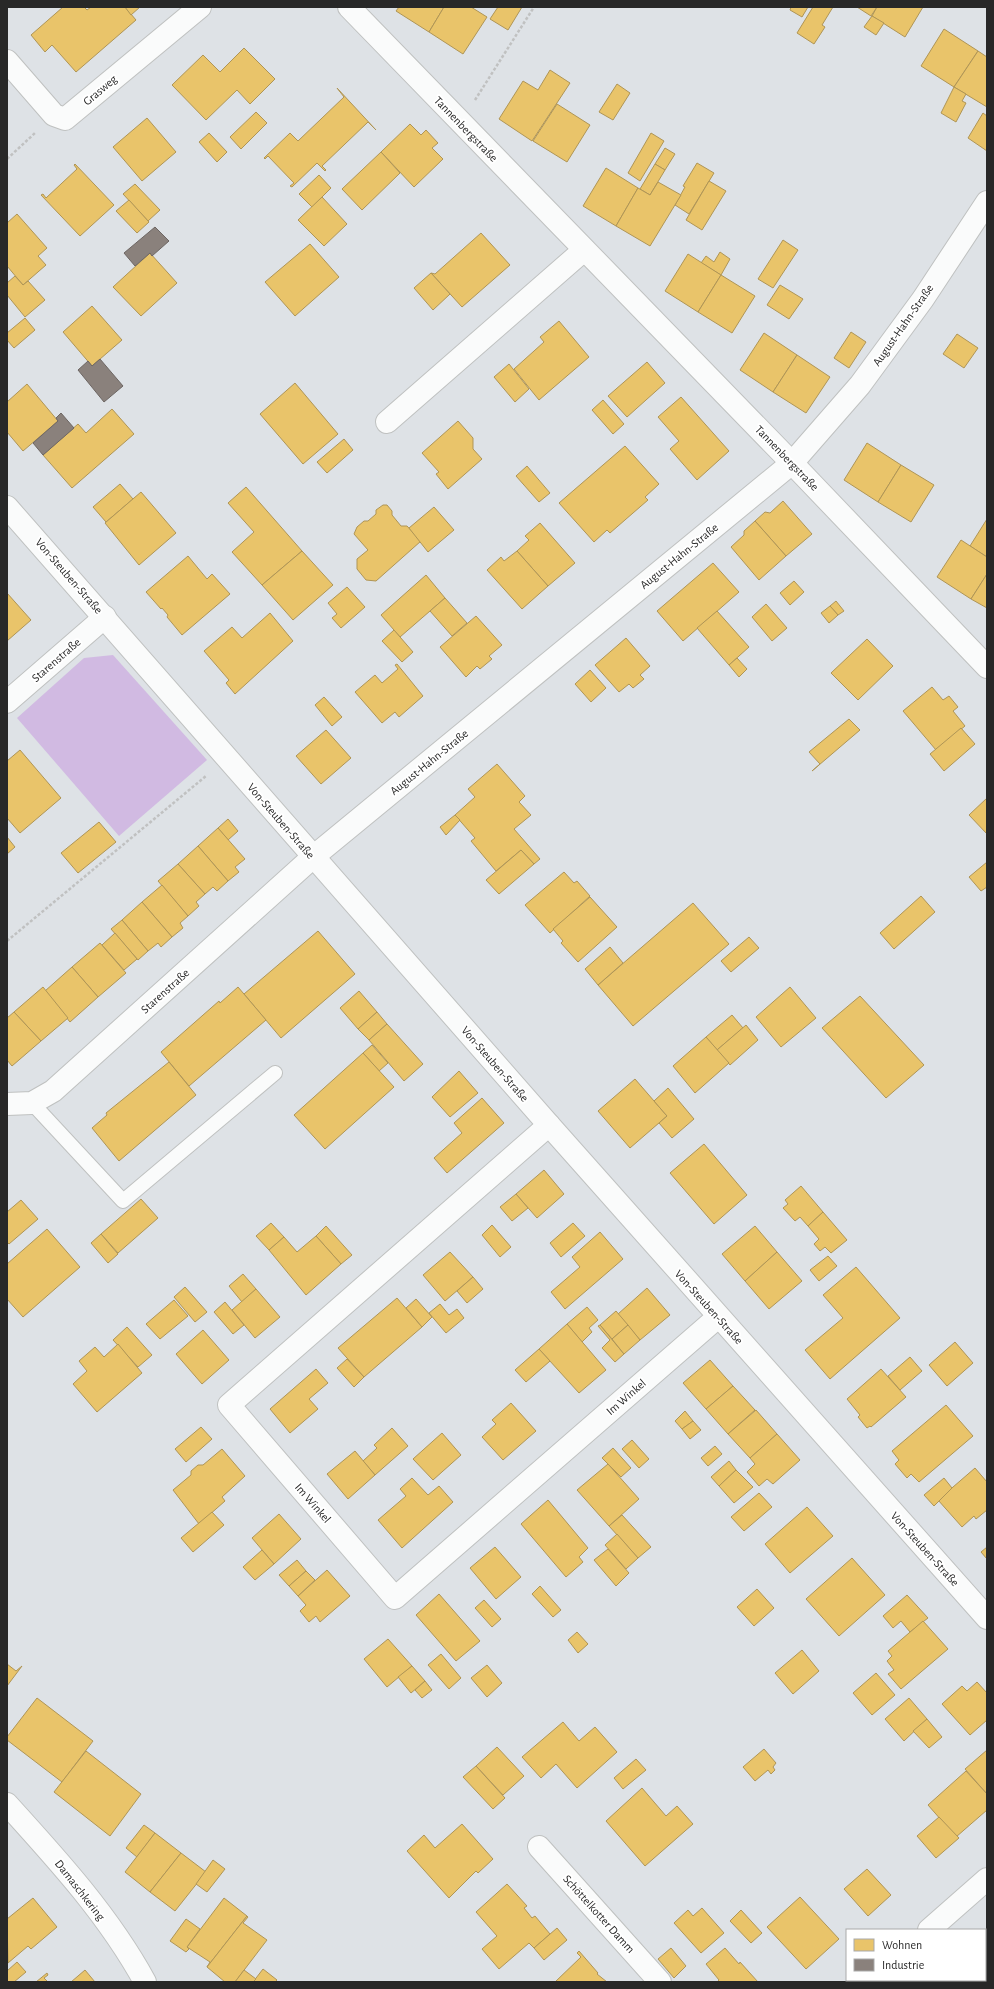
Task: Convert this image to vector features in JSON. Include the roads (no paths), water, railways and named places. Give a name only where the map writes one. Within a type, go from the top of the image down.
[{"type":"street","name":"Grasweg","points":[[7,61],[54,115],[65,119],[200,7]]},
{"type":"street","name":"Tannenbergstraße","points":[[349,7],[460,124],[792,463],[987,667]]},
{"type":"street","name":"August-Hahn-Straße","points":[[313,857],[792,463],[860,385],[923,299],[987,202]]},
{"type":"street","points":[[387,422],[584,250]]},
{"type":"street","name":"Von-Steuben-Straße","points":[[7,507],[718,1317],[987,1618]]},
{"type":"street","name":"Starenstraße","points":[[7,702],[104,617]]},
{"type":"street","name":"Starenstraße","points":[[7,1104],[32,1103],[53,1091],[313,857]]},
{"type":"street","name":"Im Winkel","points":[[549,1125],[229,1405],[395,1598],[718,1317]]},
{"type":"street","name":"Damaschkering","points":[[7,1804],[62,1866],[128,1952],[145,1982]]},
{"type":"street","name":"Schöttelkotter Damm","points":[[539,1847],[660,1982]]},
{"type":"street","points":[[930,1929],[987,1879]]},
{"type":"lane","points":[[32,1103],[122,1201],[275,1073]]}]
